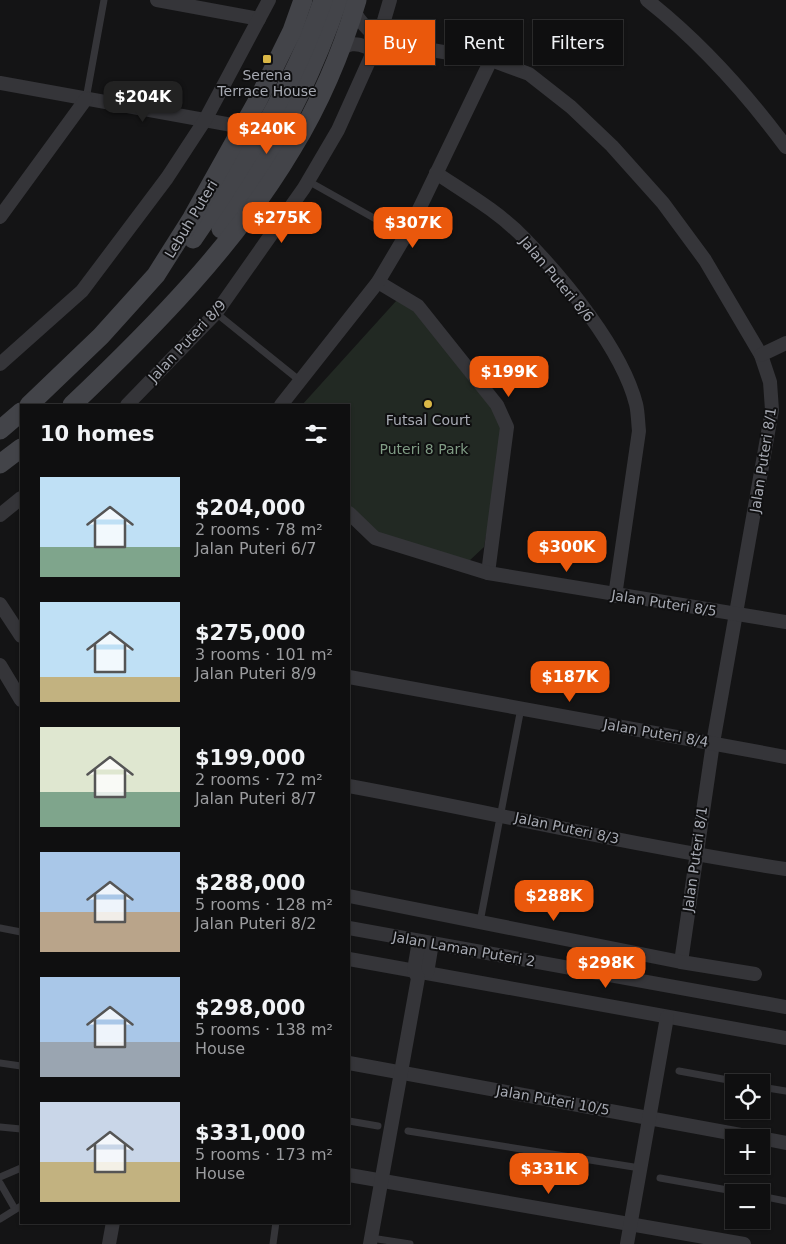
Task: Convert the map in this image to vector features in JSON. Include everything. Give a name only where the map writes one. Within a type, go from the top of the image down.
[{"type":"main road","name":"Lebuh Puteri","points":[[156,275],[192,218],[243,127],[281,54],[303,0]]},
{"type":"main road","name":"Lebuh Puteri","points":[[30,404],[101,336],[156,275],[192,240],[221,198],[268,122],[301,56],[323,0]]},
{"type":"main road","name":"Lebuh Puteri","points":[[161,316],[261,170],[316,63],[338,0]]},
{"type":"main road","name":"Lebuh Puteri","points":[[73,404],[161,316],[254,206],[292,150],[323,90],[356,5]]},
{"type":"main road","points":[[0,430],[20,413]]},
{"type":"main road","points":[[0,464],[20,449]]},
{"type":"street","points":[[157,0],[259,19]]},
{"type":"street","points":[[0,364],[82,291],[167,178],[205,120],[269,0]]},
{"type":"street","name":"Jalan Puteri 8/9","points":[[384,20],[390,0]]},
{"type":"street","points":[[647,0],[682,28],[769,124],[786,147]]},
{"type":"street","points":[[356,5],[360,21],[365,25]]},
{"type":"street","name":"Jalan Puteri 8/1","points":[[339,50],[347,45],[357,43],[365,47]]},
{"type":"street","name":"Jalan Puteri 8/9","points":[[127,404],[216,313],[308,181],[338,130],[367,65]]},
{"type":"street","points":[[282,404],[378,282],[436,173],[489,65]]},
{"type":"street","name":"Jalan Puteri 8/1","points":[[505,65],[529,74],[571,107],[612,146],[663,203],[705,260],[760,355],[770,382],[772,410],[713,743],[695,855],[681,962]]},
{"type":"street","points":[[0,83],[243,127]]},
{"type":"street","points":[[0,217],[86,98]]},
{"type":"street","name":"Jalan Puteri 8/6","points":[[436,173],[492,210],[524,238],[580,303],[607,343],[627,380],[636,405],[639,430],[615,596]]},
{"type":"street","points":[[378,282],[418,306],[497,405],[507,427],[488,573]]},
{"type":"street","points":[[760,355],[786,343]]},
{"type":"street","points":[[0,515],[20,499]]},
{"type":"street","name":"Jalan Puteri 8/5","points":[[350,515],[375,538],[488,573],[615,596],[786,622]]},
{"type":"street","points":[[0,604],[20,634]]},
{"type":"street","points":[[0,665],[20,698]]},
{"type":"street","name":"Jalan Puteri 8/4","points":[[350,678],[786,757]]},
{"type":"street","name":"Jalan Puteri 8/3","points":[[350,786],[500,814],[695,855],[786,869]]},
{"type":"street","points":[[350,896],[681,962],[754,974]]},
{"type":"street","name":"Jalan Laman Puteri 2","points":[[350,928],[786,1008]]},
{"type":"street","points":[[370,1241],[425,942]]},
{"type":"street","points":[[350,959],[786,1038]]},
{"type":"street","points":[[626,1244],[667,1017]]},
{"type":"street","name":"Jalan Puteri 10/5","points":[[350,1063],[725,1132]]},
{"type":"street","points":[[770,1140],[786,1143]]},
{"type":"street","points":[[350,1175],[744,1244]]},
{"type":"street","points":[[109,1244],[113,1224]]},
{"type":"lane","points":[[86,98],[104,0]]},
{"type":"lane","points":[[308,181],[404,235]]},
{"type":"lane","points":[[216,313],[299,380]]},
{"type":"lane","points":[[480,922],[521,708]]},
{"type":"lane","points":[[0,928],[20,932]]},
{"type":"lane","points":[[0,1063],[20,1066]]},
{"type":"lane","points":[[679,1071],[725,1079]]},
{"type":"lane","points":[[770,1088],[786,1091]]},
{"type":"lane","points":[[350,1121],[378,1126]]},
{"type":"lane","points":[[0,1127],[20,1129]]},
{"type":"lane","points":[[408,1131],[640,1168]]},
{"type":"lane","points":[[0,1178],[20,1168]]},
{"type":"lane","points":[[660,1178],[725,1190]]},
{"type":"lane","points":[[0,1183],[18,1208],[0,1219]]},
{"type":"lane","points":[[770,1198],[786,1201]]},
{"type":"lane","points":[[273,1244],[276,1224]]},
{"type":"lane","points":[[370,1241],[410,1244]]},
{"type":"green space","name":"Puteri 8 Park","points":[[397,300],[410,305],[501,420],[503,442],[484,547],[469,561],[378,534],[350,506],[350,404],[303,404]]},
{"type":"place","name":"Serena Terrace House","points":[[267,59]]},
{"type":"place","name":"Futsal Court","points":[[428,404]]}]
